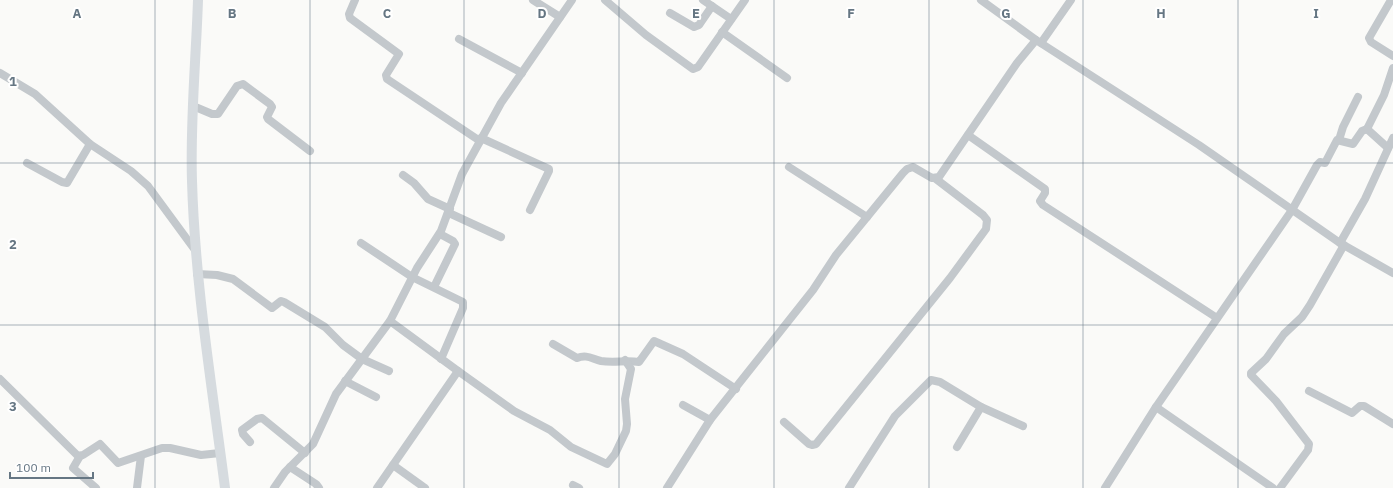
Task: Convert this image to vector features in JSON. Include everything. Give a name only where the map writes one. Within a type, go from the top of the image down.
[{"type":"main road","points":[[198,0],[193,106],[192,181],[195,250],[203,332],[225,488]]},
{"type":"street","points":[[355,0],[349,14],[350,18],[399,54],[386,75],[387,79],[481,140],[549,169],[550,171],[530,210]]},
{"type":"street","points":[[533,0],[560,17]]},
{"type":"street","points":[[274,488],[279,479],[313,444],[329,405],[390,321],[412,277],[440,234],[460,180],[501,103],[572,0]]},
{"type":"street","points":[[605,0],[646,35],[693,69],[698,67],[745,0]]},
{"type":"street","points":[[703,0],[732,19]]},
{"type":"street","points":[[981,0],[1039,41],[1199,145],[1342,244],[1393,273]]},
{"type":"street","points":[[936,179],[942,174],[1018,63],[1039,41],[1070,0]]},
{"type":"street","points":[[1391,0],[1369,38],[1371,42],[1393,56]]},
{"type":"street","points":[[670,13],[694,27],[699,25],[712,6]]},
{"type":"street","points":[[722,32],[787,78]]},
{"type":"street","points":[[459,39],[522,73]]},
{"type":"street","points":[[1339,140],[1353,144],[1362,131],[1367,129],[1384,95],[1393,68]]},
{"type":"street","points":[[0,73],[35,94],[90,144],[132,171],[148,186],[195,250]]},
{"type":"street","points":[[193,106],[212,114],[218,114],[237,86],[243,84],[272,107],[267,117],[268,119],[310,152]]},
{"type":"street","points":[[1105,488],[1156,407],[1292,210],[1317,165],[1320,162],[1325,163],[1336,142],[1339,140],[1343,127],[1358,97]]},
{"type":"street","points":[[1367,129],[1388,148]]},
{"type":"street","points":[[968,135],[1045,189],[1045,193],[1040,201],[1043,205],[1217,318]]},
{"type":"street","points":[[1280,488],[1308,450],[1309,444],[1276,401],[1252,377],[1251,373],[1266,358],[1284,334],[1306,311],[1365,199],[1393,138]]},
{"type":"street","points":[[27,163],[66,183],[90,144]]},
{"type":"street","points":[[789,167],[867,217]]},
{"type":"street","points":[[667,488],[710,420],[813,290],[836,255],[907,169],[917,168],[936,179],[983,215],[987,220],[986,229],[950,278],[816,444],[810,444],[784,422]]},
{"type":"street","points":[[403,175],[414,183],[428,199],[501,237]]},
{"type":"street","points":[[434,287],[455,244],[453,241],[440,234]]},
{"type":"street","points":[[361,243],[412,277],[461,300],[464,304],[442,359]]},
{"type":"street","points":[[197,274],[217,275],[233,279],[272,308],[281,301],[284,302],[325,327],[343,345],[362,358],[389,371]]},
{"type":"street","points":[[390,321],[514,411],[550,430],[571,447],[607,464],[619,447],[627,424],[625,399],[631,369],[625,360]]},
{"type":"street","points":[[553,344],[577,358],[585,356],[602,361],[641,361],[654,340],[683,354],[736,389]]},
{"type":"street","points":[[377,488],[458,371]]},
{"type":"street","points":[[0,379],[76,454],[80,456]]},
{"type":"street","points":[[849,488],[895,416],[928,382],[935,380],[981,407],[1023,426]]},
{"type":"street","points":[[345,381],[376,397]]},
{"type":"street","points":[[1309,391],[1352,413],[1360,406],[1364,406],[1393,424]]},
{"type":"street","points":[[683,405],[710,420]]},
{"type":"street","points":[[957,448],[981,407]]},
{"type":"street","points":[[1156,407],[1273,488]]},
{"type":"street","points":[[250,442],[243,434],[242,430],[257,419],[262,418],[305,453]]},
{"type":"street","points":[[96,488],[73,468],[80,456],[100,444],[118,463],[162,448],[170,448],[201,455],[220,453]]},
{"type":"street","points":[[136,488],[142,456]]},
{"type":"street","points":[[393,465],[425,488]]},
{"type":"street","points":[[290,467],[316,484],[319,488]]}]
